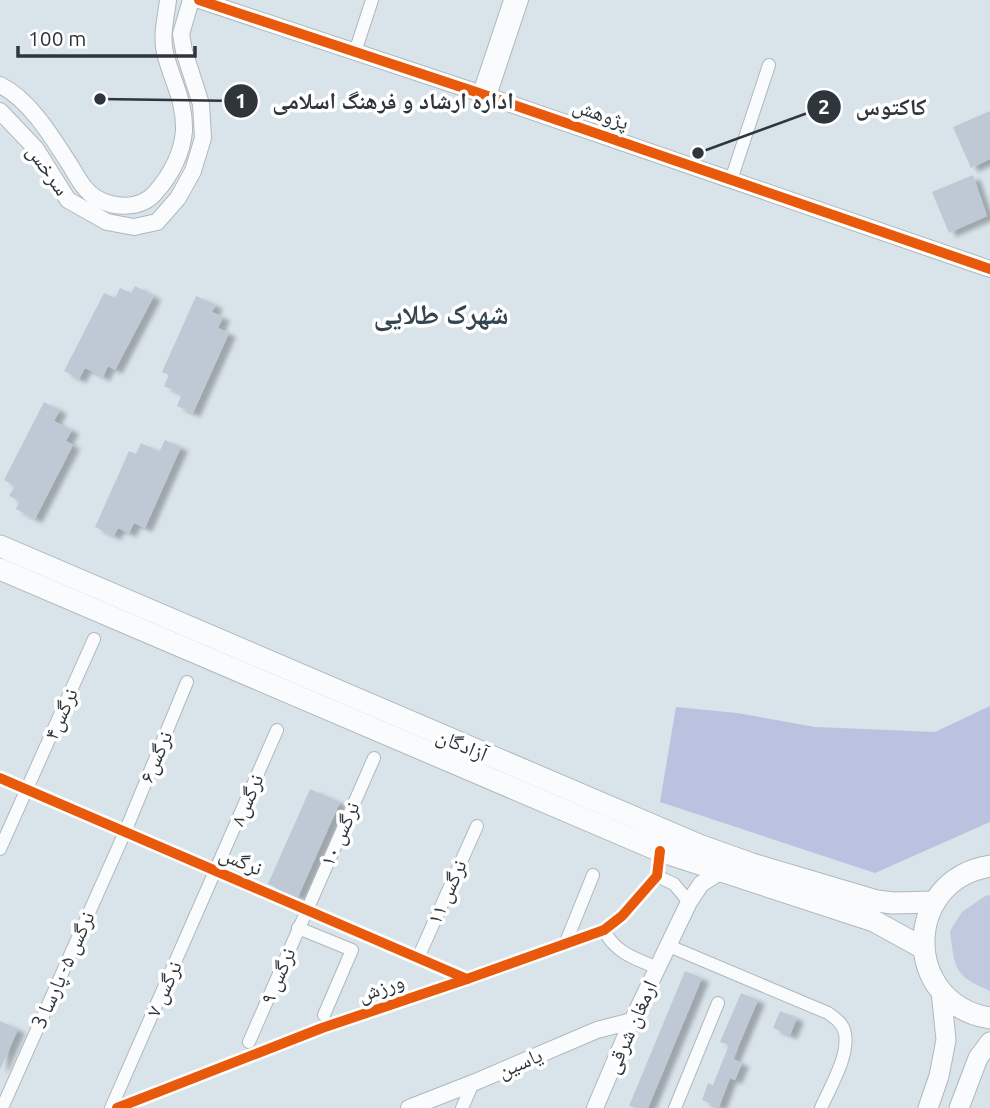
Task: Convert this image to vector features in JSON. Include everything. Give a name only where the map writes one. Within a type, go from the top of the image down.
[{"type":"main road","name":"آزادگان","points":[[0,546],[144,620],[660,851],[874,921],[923,947]]},
{"type":"main road","name":"آزادگان","points":[[0,569],[144,620],[751,864],[877,901],[935,902]]},
{"type":"main road","points":[[990,866],[960,876],[950,883],[935,902],[925,924],[923,947],[929,971],[941,991],[959,1007],[990,1018]]},
{"type":"main road","points":[[928,1108],[939,1076],[946,1040],[941,991]]},
{"type":"main road","points":[[959,1108],[978,1058],[990,1042]]},
{"type":"street","name":"سرخس","points":[[0,85],[21,101],[51,135],[83,186],[96,198],[112,204],[135,206],[151,198],[166,181],[177,158],[184,133],[183,107],[165,52],[164,30],[169,0]]},
{"type":"street","name":"سرخس","points":[[0,111],[36,149],[68,200],[107,222],[134,227],[157,222],[178,198],[193,170],[203,138],[201,104],[181,34],[191,0]]},
{"type":"street","name":"پژوهش","points":[[199,0],[990,269]]},
{"type":"street","points":[[355,52],[372,0]]},
{"type":"street","points":[[484,95],[510,0]]},
{"type":"street","points":[[484,95],[522,0]]},
{"type":"street","points":[[731,180],[769,65]]},
{"type":"street","name":"نرگس۴","points":[[0,849],[94,639]]},
{"type":"street","name":"نرگس۶","points":[[125,832],[187,682]]},
{"type":"street","name":"نرگس۸","points":[[216,871],[277,730]]},
{"type":"street","name":"نرگس ۱۰","points":[[306,910],[374,758]]},
{"type":"street","name":"نرگس","points":[[0,778],[467,979]]},
{"type":"street","name":"نرگس ۱۱","points":[[418,958],[477,826]]},
{"type":"street","name":"نرگس ۵- پارسا 3","points":[[2,1108],[125,832]]},
{"type":"street","points":[[660,851],[657,876],[674,884],[689,902]]},
{"type":"street","name":"نرگس ۷","points":[[111,1108],[216,871]]},
{"type":"street","name":"ارمغان شرقی","points":[[595,1108],[632,1021],[689,902],[701,884],[720,872]]},
{"type":"street","points":[[566,942],[593,875]]},
{"type":"street","name":"ورزش","points":[[117,1108],[322,1028],[604,930],[622,916],[657,876]]},
{"type":"street","name":"نرگس ۹","points":[[249,1042],[306,910]]},
{"type":"street","points":[[298,928],[352,950],[324,1016]]},
{"type":"street","points":[[604,930],[608,939],[626,955],[658,968]]},
{"type":"street","points":[[669,946],[828,1013],[838,1021],[845,1032],[844,1053],[821,1108]]},
{"type":"street","points":[[675,1108],[718,1003]]},
{"type":"street","name":"یاسین","points":[[410,1108],[597,1030],[632,1021]]},
{"type":"street","points":[[463,1108],[473,1083]]},
{"type":"shaded area","points":[[990,706],[990,822],[875,873],[660,802],[676,707],[737,713],[815,727],[935,732]]},
{"type":"shaded area","points":[[990,895],[990,991],[969,980],[958,969],[950,931],[962,912]]},
{"type":"building","points":[[990,111],[990,159],[971,168],[953,127]]},
{"type":"building","points":[[973,175],[987,216],[949,233],[932,192]]},
{"type":"building","points":[[135,286],[154,296],[115,370],[108,366],[103,377],[85,368],[79,379],[64,371],[104,293],[115,298],[120,288],[131,293]]},
{"type":"building","points":[[196,296],[216,305],[212,312],[223,317],[218,328],[229,333],[193,413],[177,406],[182,394],[164,386],[169,375],[162,372]]},
{"type":"building","points":[[44,402],[60,410],[54,421],[72,430],[66,441],[73,445],[35,519],[16,509],[20,501],[9,496],[15,486],[4,480]]},
{"type":"building","points":[[165,440],[181,447],[145,528],[134,523],[129,533],[118,528],[114,536],[95,527],[129,451],[136,454],[141,443],[159,452]]},
{"type":"building","points":[[310,789],[340,802],[298,897],[268,884]]},
{"type":"building","points":[[685,971],[702,978],[648,1108],[629,1106]]},
{"type":"building","points":[[741,993],[758,1000],[733,1059],[742,1063],[735,1080],[730,1078],[719,1107],[702,1100],[708,1083],[713,1085],[729,1045],[720,1042]]},
{"type":"building","points":[[780,1011],[797,1018],[790,1035],[773,1028]]},
{"type":"building","points":[[0,1021],[18,1029],[0,1070]]},
{"type":"cycle path","points":[[199,0],[479,93],[990,269]]},
{"type":"cycle path","points":[[0,778],[467,979]]},
{"type":"cycle path","points":[[117,1108],[322,1028],[604,930],[622,916],[657,876],[660,851]]},
{"type":"place","name":"اداره ارشاد و فرهنگ اسلامی","points":[[100,99]]},
{"type":"place","name":"کاکتوس","points":[[698,153]]},
{"type":"district","name":"شهرک طلایی","points":[[441,314]]}]
